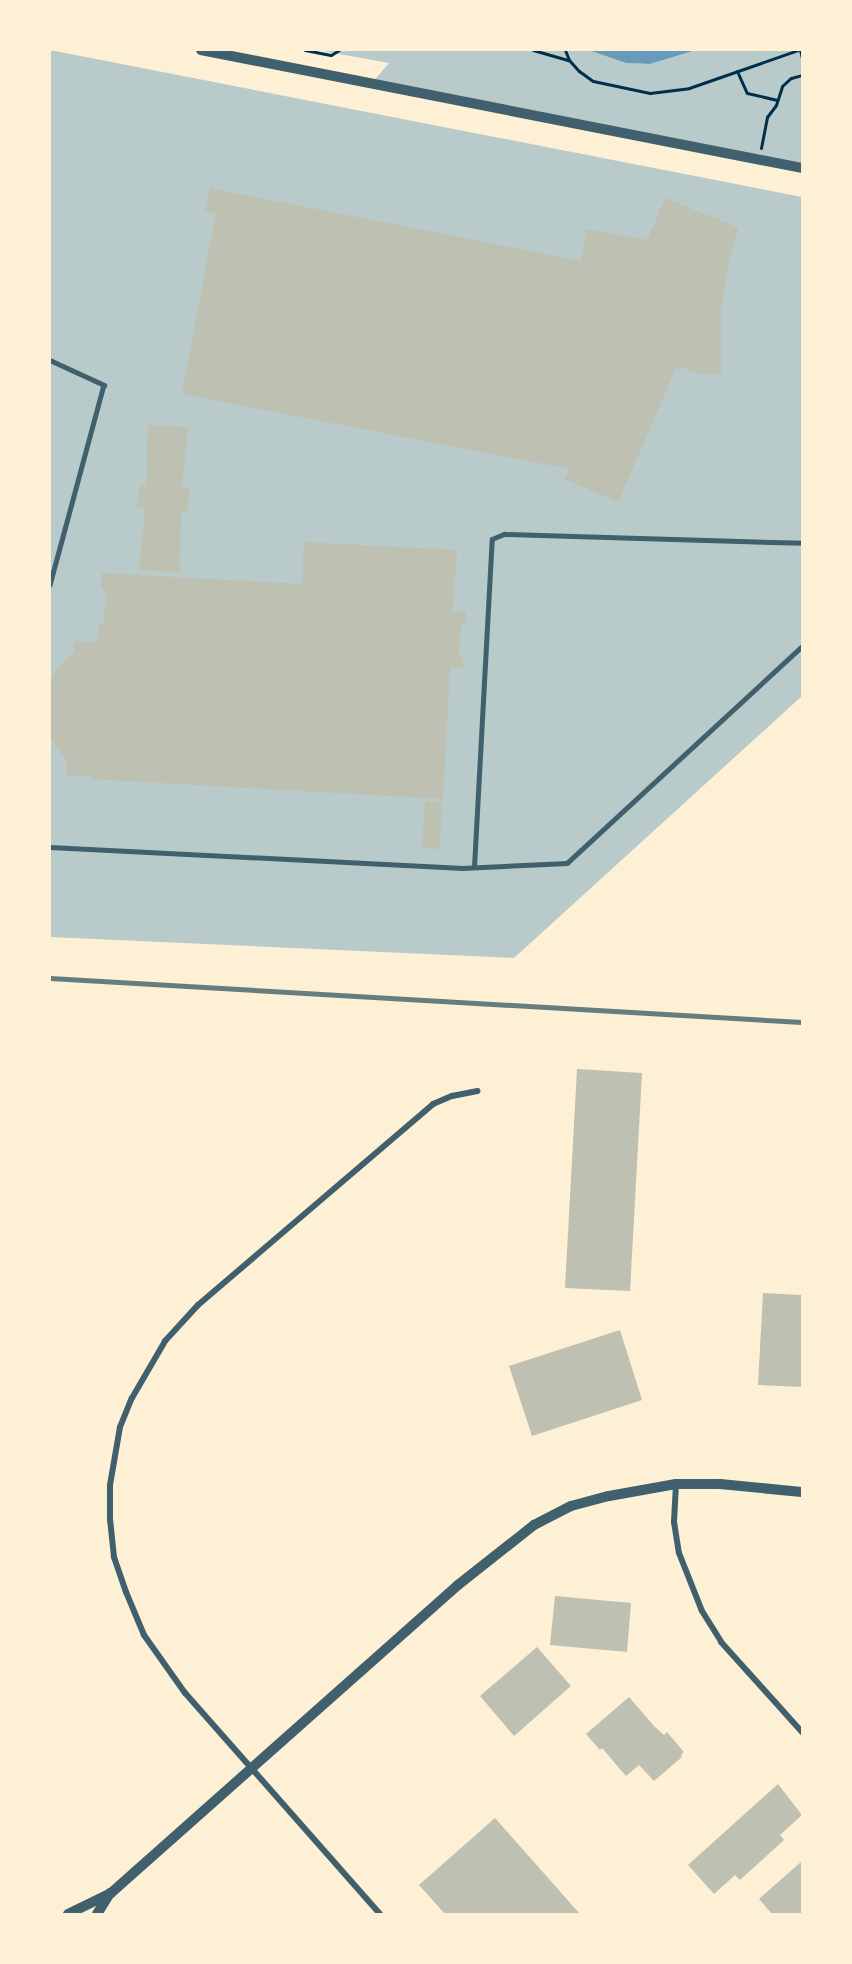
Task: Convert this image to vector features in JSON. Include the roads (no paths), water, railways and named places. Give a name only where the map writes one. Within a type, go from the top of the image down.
[{"type":"street","points":[[201,50],[802,168]]},
{"type":"street","points":[[380,1914],[185,1693],[144,1635],[114,1557],[110,1520],[111,1475],[120,1427],[132,1398],[165,1341],[198,1305],[433,1104],[452,1096],[478,1091]]},
{"type":"street","points":[[676,1484],[674,1522],[679,1553],[702,1611],[721,1642],[802,1732]]},
{"type":"street","points":[[97,1914],[111,1893],[458,1585],[534,1525],[572,1506],[609,1496],[676,1484],[720,1484],[802,1492]]},
{"type":"street","points":[[68,1914],[111,1893]]},
{"type":"lane","points":[[50,360],[104,385],[50,585]]},
{"type":"lane","points":[[474,867],[492,539],[504,534],[802,543]]},
{"type":"lane","points":[[50,847],[474,867],[567,863],[802,646]]},
{"type":"water","points":[[588,50],[696,50],[650,64],[626,63]]},
{"type":"railway","points":[[50,978],[802,1022]]}]
